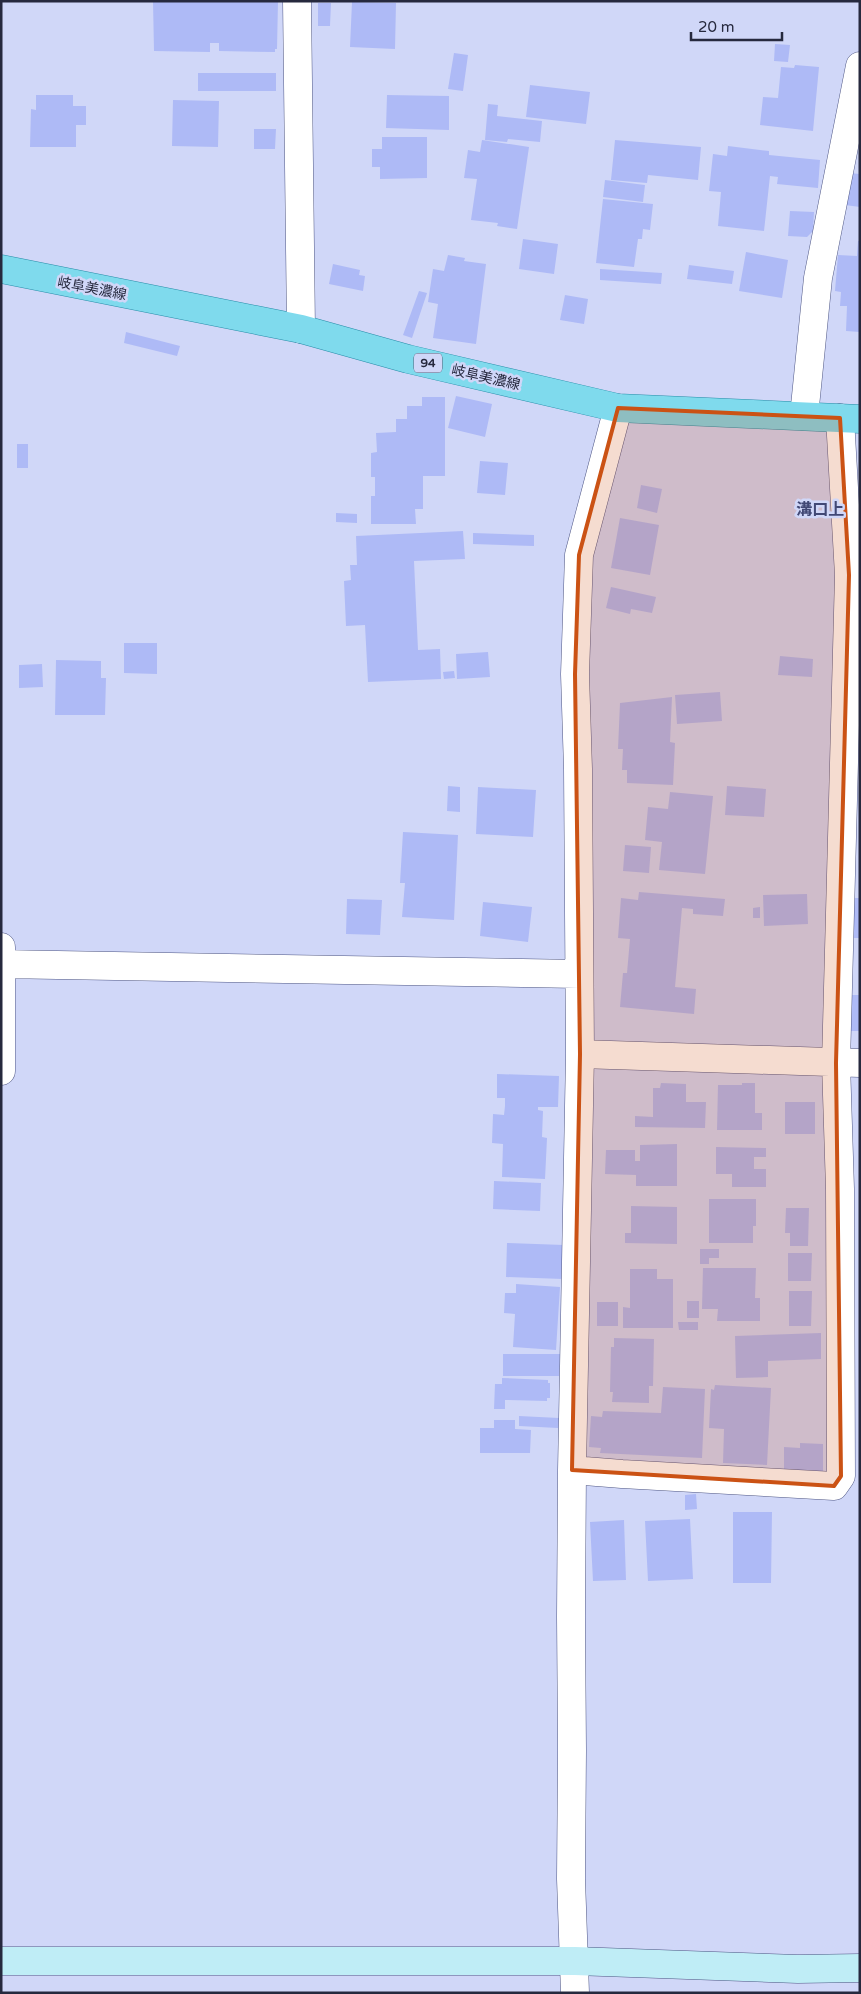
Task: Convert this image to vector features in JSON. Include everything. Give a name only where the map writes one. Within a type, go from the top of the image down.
[{"type":"main road","name":"岐阜美濃線","points":[[1,269],[301,329],[408,359],[618,408],[850,418]]},
{"type":"street","points":[[297,1],[301,329]]},
{"type":"street","points":[[804,416],[818,278],[860,66]]},
{"type":"street","points":[[575,1993],[570,1879],[572,1470],[580,1054],[578,769],[575,674],[579,556],[618,408]]},
{"type":"street","points":[[572,1470],[834,1486],[841,1476],[840,1189],[848,1063],[850,418]]},
{"type":"street","points":[[1,946],[1,1070]]},
{"type":"street","points":[[1,964],[579,974]]},
{"type":"street","points":[[580,1054],[848,1063]]},
{"type":"street","points":[[1,1961],[575,1961],[798,1969],[860,1968]]},
{"type":"highlighted area","points":[[618,408],[840,418],[849,575],[836,1063],[841,1476],[834,1486],[572,1470],[580,1054],[575,674],[579,555]]},
{"type":"building","points":[[153,1],[278,1],[277,49],[275,49],[275,52],[219,51],[219,43],[210,43],[210,52],[154,51]]},
{"type":"building","points":[[352,2],[396,3],[395,49],[350,47]]},
{"type":"building","points":[[318,3],[331,3],[330,26],[318,26]]},
{"type":"building","points":[[775,44],[790,45],[788,62],[774,61]]},
{"type":"building","points":[[454,53],[468,55],[463,91],[448,89]]},
{"type":"building","points":[[795,65],[819,67],[813,131],[760,125],[763,97],[778,98],[781,67],[794,68]]},
{"type":"building","points":[[198,73],[276,73],[276,91],[198,91]]},
{"type":"building","points":[[530,85],[590,92],[586,124],[526,117]]},
{"type":"building","points":[[36,95],[73,95],[73,106],[86,106],[86,125],[76,125],[76,147],[30,147],[31,109],[36,110]]},
{"type":"building","points":[[387,95],[449,96],[449,130],[386,128]]},
{"type":"building","points":[[173,100],[219,101],[218,147],[172,146]]},
{"type":"building","points":[[488,104],[498,105],[497,116],[542,121],[540,142],[508,139],[507,142],[485,140]]},
{"type":"building","points":[[254,129],[276,129],[275,149],[254,149]]},
{"type":"building","points":[[382,137],[427,137],[427,178],[380,179],[380,167],[372,167],[372,149],[382,149]]},
{"type":"building","points":[[482,140],[529,147],[517,229],[497,226],[498,223],[471,220],[477,179],[464,178],[468,150],[480,152]]},
{"type":"building","points":[[615,140],[701,147],[698,180],[648,175],[647,183],[611,180]]},
{"type":"building","points":[[728,146],[769,151],[769,155],[820,160],[818,188],[777,184],[778,177],[770,176],[764,231],[718,226],[721,192],[709,191],[713,154],[727,156]]},
{"type":"building","points":[[848,173],[860,174],[860,207],[845,205]]},
{"type":"building","points":[[605,180],[645,185],[643,202],[603,197]]},
{"type":"building","points":[[603,199],[653,204],[650,230],[643,229],[642,239],[638,239],[634,267],[596,263]]},
{"type":"building","points":[[790,211],[814,212],[813,231],[807,237],[788,236]]},
{"type":"building","points":[[523,239],[558,244],[554,274],[519,269]]},
{"type":"building","points":[[858,241],[860,241],[860,332],[846,331],[847,306],[840,306],[841,292],[835,291],[838,255],[857,256]]},
{"type":"building","points":[[746,252],[788,260],[782,298],[739,291]]},
{"type":"building","points":[[448,255],[465,258],[464,261],[486,264],[476,344],[433,338],[438,304],[428,302],[433,269],[444,271]]},
{"type":"building","points":[[333,264],[360,270],[359,275],[365,276],[363,291],[329,284]]},
{"type":"building","points":[[689,265],[734,271],[732,284],[687,279]]},
{"type":"building","points":[[600,269],[662,273],[661,284],[600,280]]},
{"type":"building","points":[[419,291],[427,293],[412,338],[403,335]]},
{"type":"building","points":[[565,295],[588,299],[584,324],[560,320]]},
{"type":"building","points":[[126,332],[180,346],[177,356],[124,343]]},
{"type":"building","points":[[456,396],[492,404],[485,437],[448,428]]},
{"type":"building","points":[[422,397],[445,397],[445,476],[423,476],[423,509],[415,509],[416,524],[371,524],[371,496],[375,496],[375,477],[371,477],[371,453],[377,452],[376,433],[396,432],[396,419],[407,419],[407,406],[422,406]]},
{"type":"building","points":[[17,444],[28,444],[28,468],[17,468]]},
{"type":"building","points":[[480,461],[508,463],[505,495],[477,493]]},
{"type":"building","points":[[641,485],[662,489],[657,513],[637,508]]},
{"type":"building","points":[[336,513],[357,514],[357,523],[336,522]]},
{"type":"building","points":[[620,518],[659,525],[650,575],[611,568]]},
{"type":"building","points":[[463,531],[465,559],[414,561],[418,650],[440,649],[441,679],[368,682],[365,625],[346,626],[344,581],[351,580],[350,565],[357,565],[356,536]]},
{"type":"building","points":[[473,533],[534,535],[534,546],[473,544]]},
{"type":"building","points":[[611,587],[656,597],[652,613],[631,609],[630,614],[606,608]]},
{"type":"building","points":[[124,643],[157,643],[157,674],[124,673]]},
{"type":"building","points":[[488,652],[490,677],[457,679],[456,654]]},
{"type":"building","points":[[780,656],[813,659],[812,677],[778,675]]},
{"type":"building","points":[[56,660],[101,661],[101,678],[106,678],[105,715],[55,715]]},
{"type":"building","points":[[42,664],[43,687],[19,688],[19,665]]},
{"type":"building","points":[[454,671],[455,678],[444,679],[443,672]]},
{"type":"building","points":[[720,692],[722,721],[677,724],[675,695]]},
{"type":"building","points":[[672,697],[670,742],[675,743],[673,785],[627,783],[627,770],[622,770],[623,749],[618,749],[620,703]]},
{"type":"building","points":[[448,786],[460,787],[460,812],[447,811]]},
{"type":"building","points":[[727,786],[766,789],[764,817],[725,815]]},
{"type":"building","points":[[478,787],[536,790],[533,837],[476,834]]},
{"type":"building","points":[[670,792],[713,796],[705,874],[659,870],[662,842],[645,840],[648,807],[668,809]]},
{"type":"building","points":[[403,832],[458,835],[454,920],[402,917],[405,883],[400,883]]},
{"type":"building","points":[[625,845],[651,847],[649,873],[623,871]]},
{"type":"building","points":[[639,892],[725,899],[723,916],[693,914],[693,909],[682,908],[675,987],[696,989],[694,1014],[620,1007],[623,973],[627,973],[630,939],[618,938],[621,898],[638,900]]},
{"type":"building","points":[[807,894],[808,924],[764,926],[763,895]]},
{"type":"building","points":[[842,898],[860,898],[860,938],[842,938]]},
{"type":"building","points":[[347,899],[382,900],[380,935],[346,934]]},
{"type":"building","points":[[483,902],[532,907],[528,942],[480,936]]},
{"type":"building","points":[[760,907],[760,918],[753,918],[753,908]]},
{"type":"building","points":[[841,995],[860,995],[860,1031],[842,1031]]},
{"type":"building","points":[[497,1074],[559,1076],[558,1107],[538,1107],[538,1110],[543,1111],[542,1137],[547,1138],[545,1179],[502,1177],[503,1144],[492,1143],[493,1114],[504,1115],[505,1106],[505,1098],[497,1098]]},
{"type":"building","points":[[661,1083],[686,1084],[686,1102],[706,1102],[705,1128],[635,1127],[635,1116],[653,1117],[653,1088],[660,1088]]},
{"type":"building","points":[[742,1083],[755,1083],[755,1113],[762,1113],[762,1130],[717,1130],[718,1085],[742,1085]]},
{"type":"building","points":[[785,1102],[815,1102],[815,1134],[785,1134]]},
{"type":"building","points":[[677,1144],[677,1186],[636,1186],[636,1175],[605,1174],[606,1150],[635,1150],[635,1161],[640,1161],[640,1145]]},
{"type":"building","points":[[716,1147],[766,1148],[766,1157],[754,1157],[754,1169],[766,1169],[766,1187],[732,1187],[732,1174],[716,1174]]},
{"type":"building","points":[[494,1181],[541,1183],[540,1211],[493,1209]]},
{"type":"building","points":[[709,1199],[756,1199],[756,1226],[753,1226],[753,1243],[709,1243]]},
{"type":"building","points":[[631,1206],[677,1207],[677,1244],[625,1243],[625,1233],[631,1233]]},
{"type":"building","points":[[786,1208],[809,1208],[808,1246],[790,1246],[790,1233],[785,1233]]},
{"type":"building","points":[[507,1243],[564,1245],[563,1279],[506,1277]]},
{"type":"building","points":[[700,1249],[719,1249],[719,1258],[709,1258],[709,1264],[700,1264]]},
{"type":"building","points":[[788,1253],[812,1253],[811,1281],[788,1281]]},
{"type":"building","points":[[703,1268],[756,1268],[755,1298],[760,1298],[760,1321],[717,1321],[718,1309],[702,1309]]},
{"type":"building","points":[[630,1269],[657,1269],[657,1279],[673,1279],[673,1328],[623,1328],[623,1307],[630,1308]]},
{"type":"building","points":[[516,1284],[560,1287],[556,1350],[513,1347],[515,1314],[504,1313],[505,1293],[516,1293]]},
{"type":"building","points":[[789,1291],[812,1291],[811,1326],[789,1326]]},
{"type":"building","points":[[687,1301],[699,1301],[699,1318],[687,1318]]},
{"type":"building","points":[[597,1302],[618,1302],[618,1326],[597,1326]]},
{"type":"building","points":[[678,1322],[698,1322],[698,1330],[679,1330]]},
{"type":"building","points":[[821,1333],[821,1359],[768,1361],[768,1377],[736,1378],[735,1336]]},
{"type":"building","points":[[614,1338],[654,1339],[653,1386],[649,1386],[649,1403],[612,1402],[613,1392],[610,1392],[611,1347],[614,1347]]},
{"type":"building","points":[[503,1354],[560,1354],[559,1376],[503,1376]]},
{"type":"building","points":[[502,1378],[548,1380],[548,1383],[550,1383],[550,1398],[547,1398],[547,1401],[505,1400],[505,1409],[494,1409],[495,1384],[502,1384]]},
{"type":"building","points":[[715,1385],[771,1388],[767,1465],[723,1463],[724,1429],[709,1428],[711,1389],[714,1390]]},
{"type":"building","points":[[663,1387],[705,1389],[702,1458],[600,1453],[601,1448],[589,1447],[591,1416],[602,1417],[603,1411],[661,1413]]},
{"type":"building","points":[[519,1416],[559,1418],[558,1428],[519,1426]]},
{"type":"building","points":[[494,1420],[515,1420],[515,1429],[531,1430],[530,1453],[480,1453],[480,1428],[494,1428]]},
{"type":"building","points":[[800,1443],[823,1444],[823,1472],[784,1471],[784,1447],[800,1448]]},
{"type":"building","points":[[696,1494],[697,1509],[685,1510],[685,1495]]},
{"type":"building","points":[[733,1512],[772,1512],[771,1583],[733,1583]]},
{"type":"building","points":[[690,1519],[693,1579],[648,1581],[645,1521]]},
{"type":"building","points":[[624,1520],[626,1580],[593,1581],[590,1522]]},
{"type":"district","name":"溝口上","points":[[820,509]]}]
